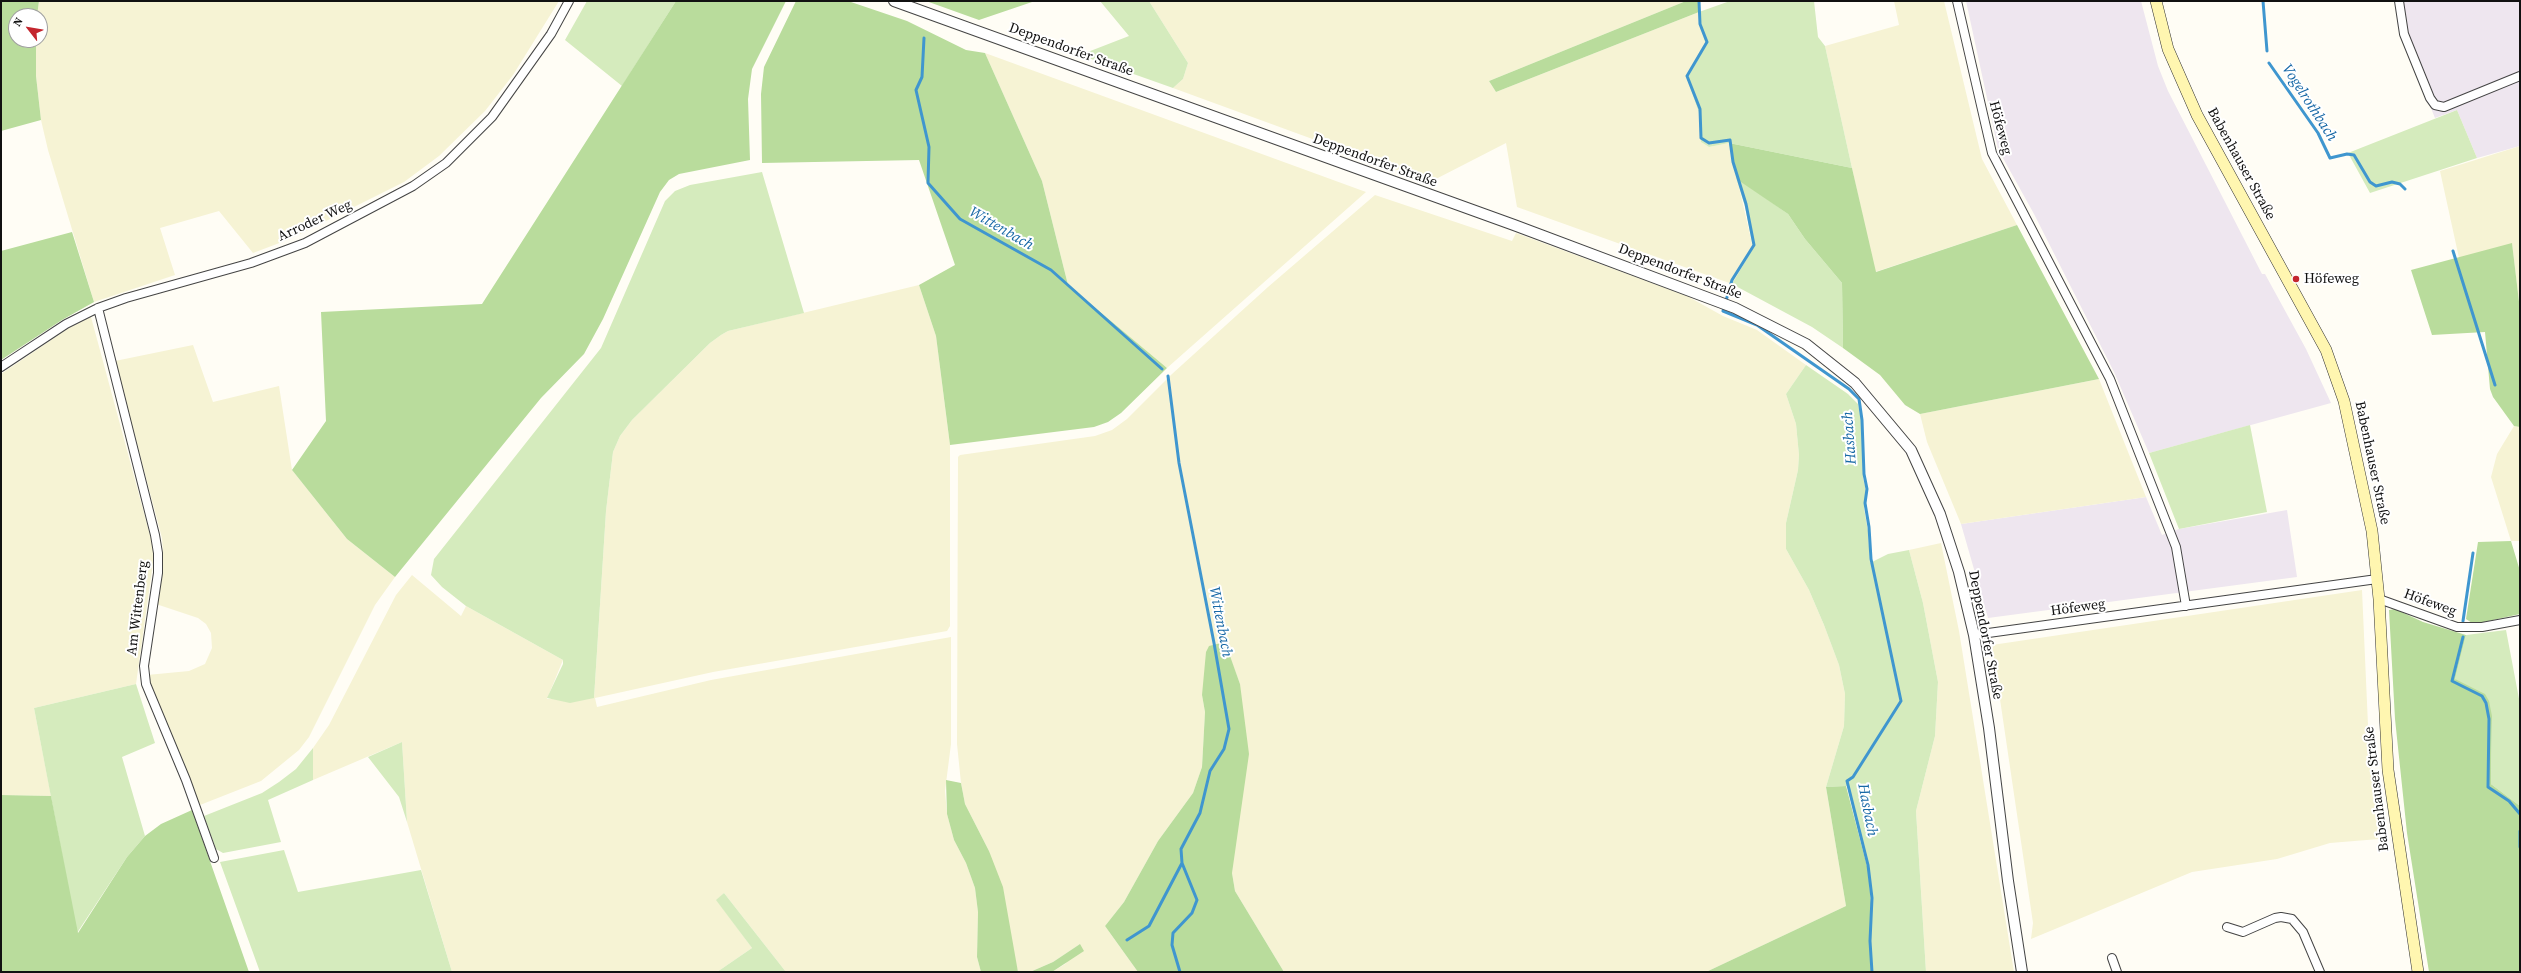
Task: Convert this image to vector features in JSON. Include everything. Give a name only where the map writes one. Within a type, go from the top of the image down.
[{"type":"main road","name":"Babenhauser Straße","points":[[2156,1],[2168,49],[2197,115],[2306,314],[2333,368],[2362,476],[2372,531],[2379,599],[2388,770],[2418,972]]},
{"type":"street","name":"Arroder Weg","points":[[1,367],[66,324],[98,308],[126,298],[251,263],[305,243],[413,186],[446,163],[492,117],[551,34],[569,1]]},
{"type":"street","name":"Deppendorfer Straße","points":[[894,1],[1514,225],[1720,302],[1776,327],[1830,362],[1855,383],[1911,450],[1940,514],[1959,572],[1974,635],[2022,972]]},
{"type":"street","name":"Höfeweg","points":[[1957,1],[1992,153],[2110,379],[2176,547],[2186,606]]},
{"type":"street","points":[[2399,1],[2404,34],[2430,98],[2435,105],[2444,107],[2520,76]]},
{"type":"street","name":"Am Wittenberg","points":[[98,308],[156,535],[158,573],[144,666],[146,684],[186,780],[214,858]]},
{"type":"street","name":"Höfeweg","points":[[1974,635],[2377,579]]},
{"type":"street","name":"Höfeweg","points":[[2379,599],[2457,627],[2482,627],[2520,620]]},
{"type":"street","points":[[2227,927],[2242,932],[2275,918],[2281,917],[2292,919],[2303,932],[2320,972]]},
{"type":"street","points":[[2112,958],[2117,972]]},
{"type":"shaded area","points":[[39,1],[559,1],[513,75],[485,111],[439,156],[404,182],[290,239],[253,253],[219,211],[160,228],[175,275],[94,302],[48,150],[41,120],[36,76],[36,48],[48,48],[48,8],[38,8]]},
{"type":"shaded area","points":[[1149,1],[1686,1],[1489,81],[1496,92],[1699,12],[1700,27],[1706,45],[1687,79],[1699,113],[1701,142],[1709,147],[1729,143],[1753,248],[1732,284],[1517,207],[1506,143],[1430,182],[1173,88],[1183,79],[1188,63]]},
{"type":"shaded area","points":[[1894,1],[1944,1],[1982,159],[2017,225],[1875,272],[1825,46],[1899,25]]},
{"type":"shaded area","points":[[1966,1],[2141,1],[2158,66],[2168,91],[2262,274],[2265,274],[2306,349],[2331,403],[2149,453],[2114,372],[2034,214],[1998,149]]},
{"type":"shaded area","points":[[2395,1],[2520,1],[2520,146],[2477,158],[2457,110],[2435,118],[2398,27]]},
{"type":"shaded area","points":[[985,53],[1366,192],[1167,368],[1068,285],[1042,181]]},
{"type":"shaded area","points":[[2520,146],[2520,310],[2512,244],[2459,258],[2440,171]]},
{"type":"shaded area","points":[[1375,195],[1512,241],[1516,233],[1687,296],[1723,316],[1757,330],[1806,365],[1786,394],[1796,424],[1799,455],[1798,470],[1786,523],[1786,549],[1809,590],[1824,625],[1839,665],[1845,694],[1844,726],[1826,787],[1846,906],[1706,972],[1284,972],[1235,891],[1232,873],[1240,684],[1224,642],[1202,695],[1205,712],[1202,767],[1193,793],[1158,841],[1124,902],[1105,926],[1138,972],[1052,972],[1065,964],[1080,944],[1053,962],[1030,972],[1018,972],[989,851],[965,804],[961,783],[957,744],[958,457],[960,455],[1095,436],[1112,430],[1127,419],[1172,374],[1268,287]]},
{"type":"shaded area","points":[[919,285],[936,336],[950,445],[950,626],[947,631],[713,672],[595,698],[597,707],[711,680],[951,637],[951,744],[945,791],[947,814],[954,840],[966,863],[975,888],[978,912],[977,957],[981,972],[786,972],[724,893],[717,900],[752,948],[717,972],[452,972],[407,822],[402,742],[313,780],[313,748],[329,725],[396,595],[412,575],[461,616],[466,606],[563,660],[547,699],[594,698],[606,511],[613,452],[620,436],[632,420],[710,343],[728,331]]},
{"type":"shaded area","points":[[91,317],[151,539],[154,556],[136,684],[34,708],[51,796],[1,795],[1,374],[69,328]]},
{"type":"shaded area","points":[[193,345],[213,402],[279,386],[292,470],[347,539],[395,577],[375,605],[309,737],[299,750],[261,781],[200,805],[148,685],[147,675],[189,671],[205,664],[212,648],[211,633],[206,624],[198,618],[156,604],[163,551],[162,538],[115,361]]},
{"type":"shaded area","points":[[2099,379],[2146,497],[1961,524],[1927,442],[1920,414]]},
{"type":"shaded area","points":[[2514,426],[2520,427],[2520,541],[2511,541],[2491,477],[2497,454]]},
{"type":"shaded area","points":[[2146,497],[2162,535],[2179,529],[2287,510],[2297,577],[1988,618],[1961,524]]},
{"type":"shaded area","points":[[1941,543],[1959,631],[2014,972],[1926,972],[1916,811],[1935,736],[1938,682],[1923,603],[1909,550]]},
{"type":"shaded area","points":[[2362,590],[2368,725],[2379,839],[2330,843],[2277,859],[2192,872],[2031,939],[2033,923],[1992,645]]},
{"type":"green space","points":[[1,1],[39,1],[38,8],[8,8],[8,48],[36,48],[36,76],[41,120],[1,131]]},
{"type":"green space","points":[[587,1],[676,1],[622,86],[565,40]]},
{"type":"green space","points":[[676,1],[786,1],[752,69],[748,99],[750,160],[679,174],[669,180],[660,192],[603,319],[584,354],[541,398],[395,577],[347,539],[292,470],[326,421],[321,312],[482,304]]},
{"type":"green space","points":[[796,1],[848,1],[907,21],[966,50],[985,53],[1042,181],[1068,285],[1167,368],[1121,413],[1108,422],[1094,427],[950,445],[936,336],[919,285],[955,265],[919,160],[762,163],[761,94],[764,67]]},
{"type":"green space","points":[[926,1],[1035,1],[979,20]]},
{"type":"green space","points":[[1100,1],[1149,1],[1188,63],[1183,79],[1173,88],[1080,55],[1129,36]]},
{"type":"green space","points":[[1686,1],[1698,1],[1699,12],[1496,92],[1489,81]]},
{"type":"green space","points":[[1730,1],[1814,1],[1818,37],[1825,46],[1852,168],[1729,143],[1709,147],[1701,142],[1699,113],[1687,79],[1706,45],[1700,27],[1699,12]]},
{"type":"green space","points":[[2457,110],[2477,158],[2370,193],[2348,153]]},
{"type":"green space","points":[[1729,143],[1852,168],[1876,272],[2017,225],[2099,379],[1920,414],[1905,405],[1880,375],[1843,348],[1842,283],[1805,239],[1788,214],[1738,180]]},
{"type":"green space","points":[[762,172],[804,313],[728,331],[721,335],[710,343],[632,420],[620,436],[613,452],[606,511],[594,698],[570,703],[547,698],[563,664],[563,660],[466,606],[442,587],[431,575],[434,559],[601,348],[665,201],[675,191],[690,185]]},
{"type":"green space","points":[[1736,177],[1788,214],[1805,239],[1842,283],[1843,348],[1812,327],[1732,284],[1753,248],[1745,207]]},
{"type":"green space","points":[[72,232],[94,302],[62,320],[1,360],[1,251]]},
{"type":"green space","points":[[2512,243],[2520,310],[2520,427],[2514,426],[2493,397],[2490,389],[2485,332],[2432,335],[2411,270]]},
{"type":"green space","points":[[1806,365],[1848,394],[1858,404],[1862,424],[1863,478],[1867,494],[1864,508],[1868,531],[1870,563],[1888,554],[1909,550],[1923,603],[1938,682],[1935,736],[1916,811],[1926,972],[1872,972],[1870,946],[1871,903],[1868,870],[1847,786],[1826,787],[1844,726],[1845,694],[1839,665],[1824,625],[1809,590],[1786,549],[1786,523],[1798,470],[1799,455],[1796,424],[1786,394]]},
{"type":"green space","points":[[2250,425],[2267,512],[2179,529],[2149,453]]},
{"type":"green space","points":[[2511,541],[2520,571],[2520,614],[2484,622],[2472,623],[2466,619],[2478,542]]},
{"type":"green space","points":[[2395,609],[2423,622],[2466,635],[2455,679],[2485,694],[2489,701],[2492,716],[2491,784],[2520,806],[2520,972],[2429,972],[2407,833],[2395,719],[2389,610]]},
{"type":"green space","points":[[2506,630],[2520,704],[2520,806],[2491,784],[2492,716],[2455,679],[2466,635]]},
{"type":"green space","points":[[1225,642],[1240,684],[1249,754],[1232,873],[1235,891],[1284,972],[1138,972],[1105,926],[1124,902],[1158,841],[1193,793],[1202,767],[1205,712],[1202,695],[1206,652],[1209,646]]},
{"type":"green space","points":[[136,684],[155,743],[122,757],[145,836],[127,857],[77,933],[34,708]]},
{"type":"green space","points":[[402,742],[407,822],[399,797],[368,757]]},
{"type":"green space","points":[[313,748],[313,780],[268,800],[281,842],[223,853],[216,849],[204,816],[262,793],[296,769]]},
{"type":"green space","points":[[946,780],[961,783],[965,804],[989,851],[1003,887],[1018,972],[981,972],[977,957],[978,912],[975,888],[966,863],[954,840],[947,814]]},
{"type":"green space","points":[[1846,786],[1868,870],[1871,903],[1870,946],[1872,972],[1706,972],[1846,906],[1826,787]]},
{"type":"green space","points":[[1,795],[51,796],[78,933],[127,857],[145,836],[161,824],[192,810],[249,972],[1,972]]},
{"type":"green space","points":[[284,850],[298,892],[421,870],[452,972],[260,972],[220,862]]},
{"type":"green space","points":[[724,893],[786,972],[717,972],[752,948],[716,900]]},
{"type":"green space","points":[[1080,944],[1084,951],[1052,972],[1030,972],[1053,962]]},
{"type":"waterway","name":"Hasbach","points":[[1699,1],[1700,24],[1707,42],[1687,76],[1700,109],[1701,138],[1709,143],[1730,140],[1733,162],[1746,204],[1754,245],[1732,280],[1723,311],[1757,325],[1849,389],[1859,399],[1862,420],[1864,474],[1867,489],[1865,503],[1869,527],[1871,559],[1901,701],[1853,777],[1847,781],[1868,865],[1872,898],[1870,941],[1872,972]]},
{"type":"waterway","name":"Vogelrothbach","points":[[2263,1],[2267,51]]},
{"type":"waterway","name":"Wittenbach","points":[[924,38],[922,77],[916,90],[929,147],[928,183],[960,219],[1051,270],[1162,369]]},
{"type":"waterway","name":"Vogelrothbach","points":[[2269,63],[2318,133],[2330,158],[2347,154],[2354,155],[2370,182],[2376,186],[2392,182],[2400,184],[2405,189]]},
{"type":"waterway","name":"Vogelrothbach","points":[[2453,251],[2495,385]]},
{"type":"waterway","name":"Wittenbach","points":[[1168,376],[1179,463],[1229,729],[1224,749],[1210,771],[1200,813],[1181,849],[1182,863],[1197,900],[1192,913],[1173,933],[1172,945],[1180,972]]},
{"type":"waterway","name":"Vogelrothbach","points":[[2463,621],[2473,553]]},
{"type":"waterway","name":"Vogelrothbach","points":[[2463,637],[2452,681],[2482,696],[2486,703],[2489,719],[2488,787],[2509,801],[2520,814]]},
{"type":"waterway","name":"Vogelrothbach","points":[[2520,831],[2520,847]]},
{"type":"waterway","name":"Wittenbach","points":[[1127,940],[1149,926],[1182,863]]},
{"type":"place","name":"Höfeweg","points":[[2296,279]]}]
